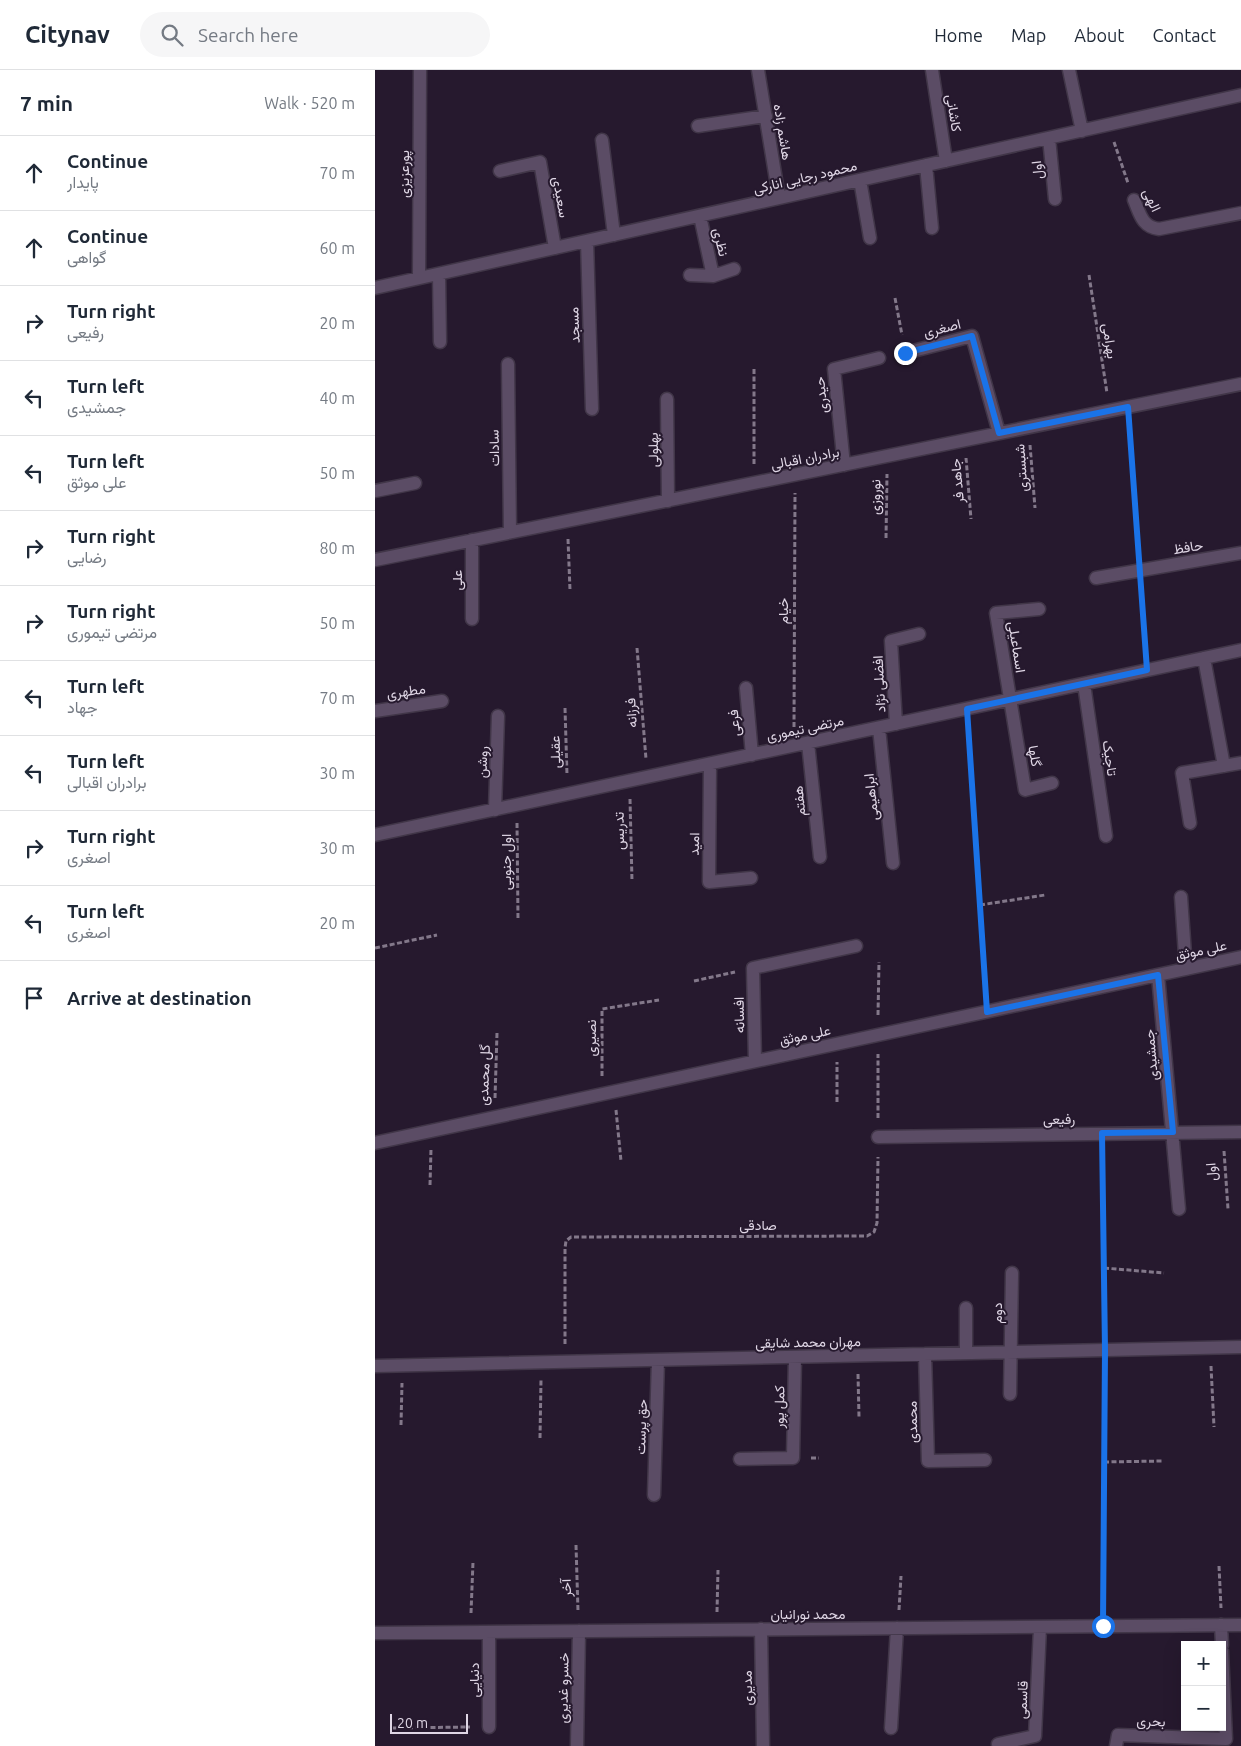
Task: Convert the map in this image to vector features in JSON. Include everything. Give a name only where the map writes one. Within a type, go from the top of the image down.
[{"type":"street","name":"پورعزیزی","points":[[419,278],[420,70]]},
{"type":"street","name":"هاشم زاده","points":[[758,70],[779,198]]},
{"type":"street","name":"کاشانی","points":[[932,70],[946,161]]},
{"type":"street","points":[[1069,70],[1082,131]]},
{"type":"street","name":"محمود رجایی انارکی","points":[[375,288],[1241,95]]},
{"type":"street","points":[[698,126],[766,116]]},
{"type":"street","name":"اول","points":[[1049,138],[1055,199]]},
{"type":"street","points":[[601,140],[614,235]]},
{"type":"street","name":"سعیدی","points":[[500,171],[540,162],[555,248]]},
{"type":"street","points":[[926,165],[933,228]]},
{"type":"street","points":[[860,180],[870,238]]},
{"type":"street","name":"الهی","points":[[1134,200],[1143,220],[1150,228],[1159,229],[1241,213]]},
{"type":"street","name":"نظری","points":[[700,216],[713,276]]},
{"type":"street","name":"مسجد","points":[[587,240],[592,408]]},
{"type":"street","name":"نظری","points":[[690,275],[713,276],[734,269]]},
{"type":"street","points":[[439,274],[440,342]]},
{"type":"street","name":"اصغری","points":[[905,353],[972,336],[999,433]]},
{"type":"street","name":"حیدری","points":[[844,465],[834,369],[879,358]]},
{"type":"street","name":"سادات","points":[[508,364],[509,532]]},
{"type":"street","name":"برادران اقبالی","points":[[375,560],[1241,384]]},
{"type":"street","name":"بهلولی","points":[[667,399],[668,501]]},
{"type":"street","points":[[375,491],[415,483]]},
{"type":"street","name":"علی","points":[[472,540],[472,619]]},
{"type":"street","name":"حافظ","points":[[1140,570],[1241,553]]},
{"type":"street","points":[[1096,578],[1140,570]]},
{"type":"street","name":"اسماعیلی","points":[[1010,700],[996,613],[1039,609]]},
{"type":"street","name":"افضلی نژاد","points":[[896,724],[891,641],[919,634]]},
{"type":"street","name":"مرتضی تیموری","points":[[375,836],[1241,650]]},
{"type":"street","points":[[1204,658],[1224,766]]},
{"type":"street","name":"تاجیک","points":[[1084,684],[1106,836]]},
{"type":"street","name":"فرعی","points":[[746,688],[752,755]]},
{"type":"street","name":"گلها","points":[[1010,700],[1025,790],[1052,783]]},
{"type":"street","name":"مطهری","points":[[375,711],[442,701]]},
{"type":"street","name":"روشن","points":[[495,810],[498,716]]},
{"type":"street","name":"ابراهیمی","points":[[879,728],[893,863]]},
{"type":"street","name":"هفتم","points":[[808,743],[819,856]]},
{"type":"street","points":[[1189,823],[1182,774],[1241,763]]},
{"type":"street","name":"امید","points":[[710,764],[709,882],[751,878]]},
{"type":"street","points":[[1181,897],[1186,969]]},
{"type":"street","points":[[753,968],[857,946]]},
{"type":"street","name":"علی موثق","points":[[375,1143],[1241,957]]},
{"type":"street","name":"افسانه","points":[[753,968],[755,1061]]},
{"type":"street","name":"جمشیدی","points":[[1158,975],[1179,1209]]},
{"type":"street","name":"رفیعی","points":[[878,1137],[1241,1132]]},
{"type":"street","name":"دوم","points":[[1010,1394],[1012,1274]]},
{"type":"street","points":[[966,1308],[966,1353]]},
{"type":"street","name":"مهران محمد شایقی","points":[[375,1366],[1241,1348]]},
{"type":"street","name":"محمدی","points":[[925,1354],[928,1462],[985,1460]]},
{"type":"street","name":"کمل پور","points":[[741,1459],[793,1458],[795,1357]]},
{"type":"street","name":"حق پرست","points":[[654,1495],[658,1360]]},
{"type":"street","points":[[1221,1625],[1222,1641]]},
{"type":"street","name":"محمد نورانیان","points":[[375,1633],[1241,1625]]},
{"type":"street","name":"قاسمی","points":[[998,1744],[1035,1736],[1040,1627]]},
{"type":"street","points":[[891,1728],[897,1628]]},
{"type":"street","name":"مدیری","points":[[761,1629],[763,1746]]},
{"type":"street","name":"خسرو غدیری","points":[[577,1746],[579,1631]]},
{"type":"street","name":"دنیایی","points":[[489,1632],[489,1727]]},
{"type":"street","name":"بحری","points":[[1116,1746],[1118,1735],[1227,1739],[1224,1686]]},
{"type":"path","name":"الهی","points":[[1107,125],[1134,200]]},
{"type":"path","name":"بهرامی","points":[[1089,275],[1109,411]]},
{"type":"path","points":[[895,298],[905,353]]},
{"type":"path","points":[[754,370],[755,483]]},
{"type":"path","points":[[1128,407],[1147,670]]},
{"type":"path","name":"شبستری","points":[[1029,427],[1035,508]]},
{"type":"path","name":"جاهد فر","points":[[965,440],[971,519]]},
{"type":"path","name":"نوروزی","points":[[886,538],[887,456]]},
{"type":"path","name":"خیام","points":[[793,746],[795,475]]},
{"type":"path","points":[[567,521],[570,590]]},
{"type":"path","name":"فرزانه","points":[[637,648],[647,777]]},
{"type":"path","name":"عقیلی","points":[[565,708],[567,794]]},
{"type":"path","points":[[967,709],[987,1012]]},
{"type":"path","name":"تدریس","points":[[630,781],[632,881]]},
{"type":"path","name":"اول جنوبی","points":[[517,805],[518,919]]},
{"type":"path","points":[[979,905],[1045,895]]},
{"type":"path","points":[[375,948],[437,935]]},
{"type":"path","name":"صادقی","points":[[565,1362],[565,1248],[566,1241],[571,1237],[867,1236],[874,1232],[877,1223],[879,962]]},
{"type":"path","points":[[694,981],[753,968]]},
{"type":"path","name":"نصیری","points":[[608,1093],[602,1009],[659,1000]]},
{"type":"path","name":"گل محمدی","points":[[494,1118],[497,1033]]},
{"type":"path","points":[[837,1044],[837,1102]]},
{"type":"path","points":[[608,1093],[621,1161]]},
{"type":"path","points":[[429,1185],[432,1131]]},
{"type":"path","points":[[1102,1133],[1105,1350],[1103,1626]]},
{"type":"path","name":"اول","points":[[1223,1133],[1228,1209]]},
{"type":"path","points":[[1104,1268],[1165,1273]]},
{"type":"path","points":[[1210,1348],[1214,1427]]},
{"type":"path","points":[[858,1356],[859,1417]]},
{"type":"path","points":[[540,1438],[541,1362]]},
{"type":"path","points":[[401,1425],[402,1365]]},
{"type":"path","points":[[1104,1462],[1162,1461]]},
{"type":"path","name":"آخر","points":[[576,1545],[579,1631]]},
{"type":"path","points":[[470,1632],[473,1562]]},
{"type":"path","points":[[1219,1566],[1221,1625]]},
{"type":"path","points":[[717,1570],[717,1630]]},
{"type":"path","points":[[897,1628],[901,1576]]},
{"type":"path","points":[[393,1728],[489,1727]]},
{"type":"route","points":[[905,353],[972,336],[999,433],[1128,407],[1147,670],[967,709],[987,1012],[1158,975],[1173,1132],[1102,1133],[1105,1350],[1103,1626]]}]
